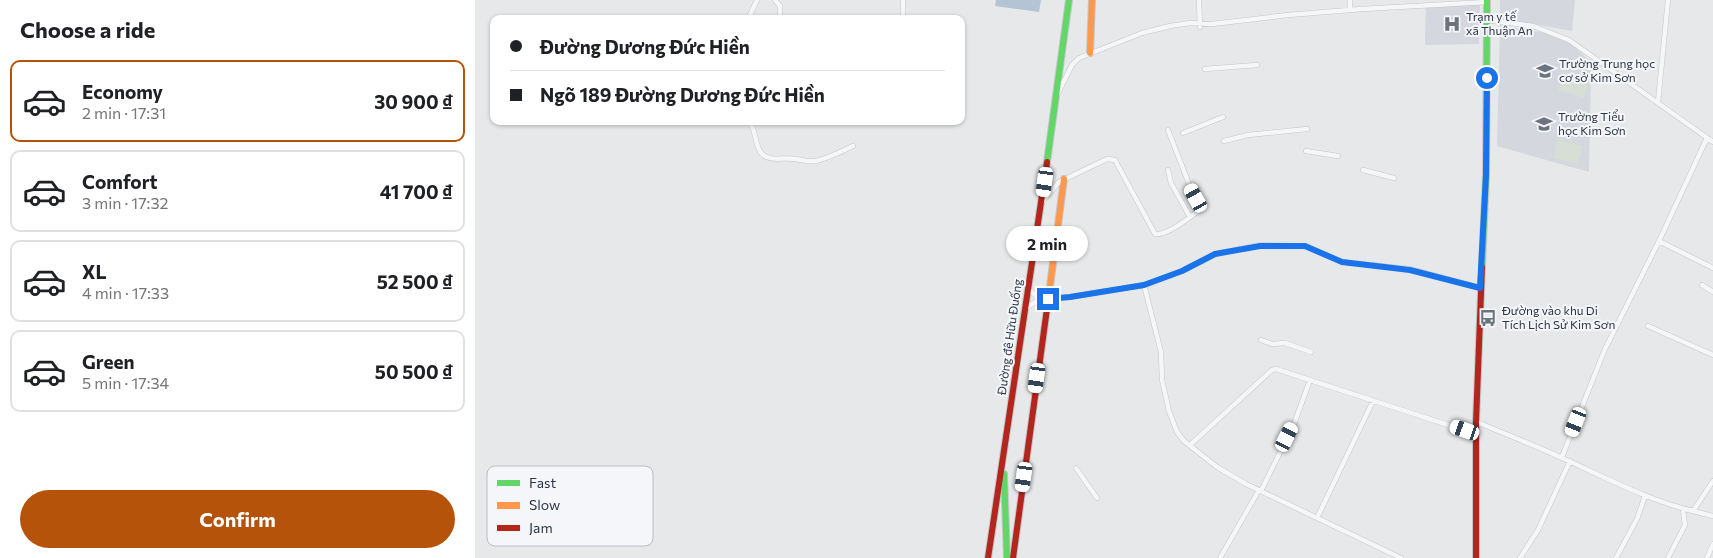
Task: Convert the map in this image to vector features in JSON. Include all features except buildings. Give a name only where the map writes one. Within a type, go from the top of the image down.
[{"type":"main road","name":"Đường đê Hữu Đuống","points":[[988,558],[1042,202],[1069,0]]},
{"type":"main road","points":[[1090,53],[1092,0]]},
{"type":"main road","points":[[1476,558],[1475,434],[1486,175],[1487,1]]},
{"type":"main road","points":[[1013,558],[1064,179]]},
{"type":"main road","points":[[1003,460],[1007,558]]},
{"type":"street","points":[[750,15],[757,0]]},
{"type":"street","points":[[775,0],[780,6],[780,15]]},
{"type":"street","points":[[903,0],[903,15]]},
{"type":"street","points":[[1199,0],[1200,25]]},
{"type":"street","points":[[1350,0],[1350,10]]},
{"type":"street","points":[[1658,102],[1668,0]]},
{"type":"street","points":[[1056,97],[1073,63],[1090,53],[1142,33],[1170,26],[1200,25],[1350,10],[1487,1]]},
{"type":"street","points":[[1487,20],[1533,26],[1569,40],[1713,142]]},
{"type":"street","points":[[1205,69],[1257,65]]},
{"type":"street","points":[[1183,132],[1223,117]]},
{"type":"street","points":[[752,125],[760,151],[764,156],[771,158],[798,159],[810,162],[853,146]]},
{"type":"street","points":[[1224,141],[1248,136],[1307,129]]},
{"type":"street","points":[[1042,202],[1064,179],[1111,158],[1115,160],[1155,234],[1160,235],[1167,232],[1201,208],[1191,189],[1168,130]]},
{"type":"street","points":[[1562,457],[1605,350],[1707,138]]},
{"type":"street","points":[[1306,151],[1339,156]]},
{"type":"street","points":[[1168,170],[1171,183],[1190,217]]},
{"type":"street","points":[[1363,170],[1394,178]]},
{"type":"street","points":[[1659,241],[1713,268]]},
{"type":"street","points":[[1026,308],[1040,299],[1070,297],[1144,285],[1182,271],[1215,254],[1260,246],[1305,246],[1342,262],[1410,270],[1480,288]]},
{"type":"street","points":[[1144,285],[1161,352],[1162,380],[1172,421],[1184,441],[1217,467],[1260,491],[1401,558]]},
{"type":"street","points":[[1702,285],[1713,292]]},
{"type":"street","points":[[1028,289],[1040,299]]},
{"type":"street","points":[[1648,326],[1713,355]]},
{"type":"street","points":[[1261,340],[1272,344],[1285,343],[1311,352]]},
{"type":"street","points":[[1190,445],[1273,369],[1278,369],[1475,434]]},
{"type":"street","points":[[1220,558],[1260,491],[1294,424],[1310,380]]},
{"type":"street","points":[[1317,518],[1373,401]]},
{"type":"street","points":[[1476,422],[1562,457],[1645,496],[1713,516]]},
{"type":"street","points":[[1520,558],[1538,530],[1570,462]]},
{"type":"street","points":[[1076,468],[1097,498]]},
{"type":"street","points":[[1693,511],[1713,481]]},
{"type":"street","points":[[1615,558],[1637,519],[1645,496]]},
{"type":"street","points":[[1668,558],[1685,525],[1683,508]]},
{"type":"street","points":[[1707,558],[1713,544]]},
{"type":"shaded area","points":[[1500,0],[1575,0],[1572,31],[1500,18]]},
{"type":"shaded area","name":"Trạm y tế xã Thuận An","points":[[1480,2],[1479,44],[1425,45],[1426,4]]},
{"type":"shaded area","points":[[1500,25],[1551,34],[1572,45],[1591,62],[1589,172],[1497,146]]},
{"type":"shaded area","points":[[1563,71],[1590,79],[1584,98],[1558,90]]},
{"type":"shaded area","points":[[1557,139],[1583,146],[1578,164],[1553,158]]},
{"type":"water","points":[[996,0],[1041,0],[1039,12],[995,6]]},
{"type":"traffic: fast","points":[[1047,162],[1069,0]]},
{"type":"traffic: fast","points":[[1482,267],[1486,175],[1487,0]]},
{"type":"traffic: fast","points":[[1004,474],[1007,558]]},
{"type":"traffic: slow","points":[[1090,53],[1092,0]]},
{"type":"traffic: slow","points":[[1049,294],[1064,179]]},
{"type":"traffic: jam","points":[[988,558],[1047,162]]},
{"type":"traffic: jam","points":[[1476,558],[1476,422],[1482,267]]},
{"type":"traffic: jam","points":[[1013,558],[1049,294]]},
{"type":"place","name":"Trạm y tế xã Thuận An","points":[[1452,24]]},
{"type":"place","name":"Trường Trung học cơ sở Kim Sơn","points":[[1545,71]]},
{"type":"place","name":"Trường Tiểu học Kim Sơn","points":[[1544,124]]},
{"type":"place","name":"Đường vào khu Di Tích Lịch Sử Kim Sơn","points":[[1488,318]]},
{"type":"route","points":[[1048,299],[1144,285],[1182,271],[1215,254],[1260,246],[1289,245],[1305,246],[1342,262],[1410,270],[1480,288],[1486,175],[1487,78]]}]
